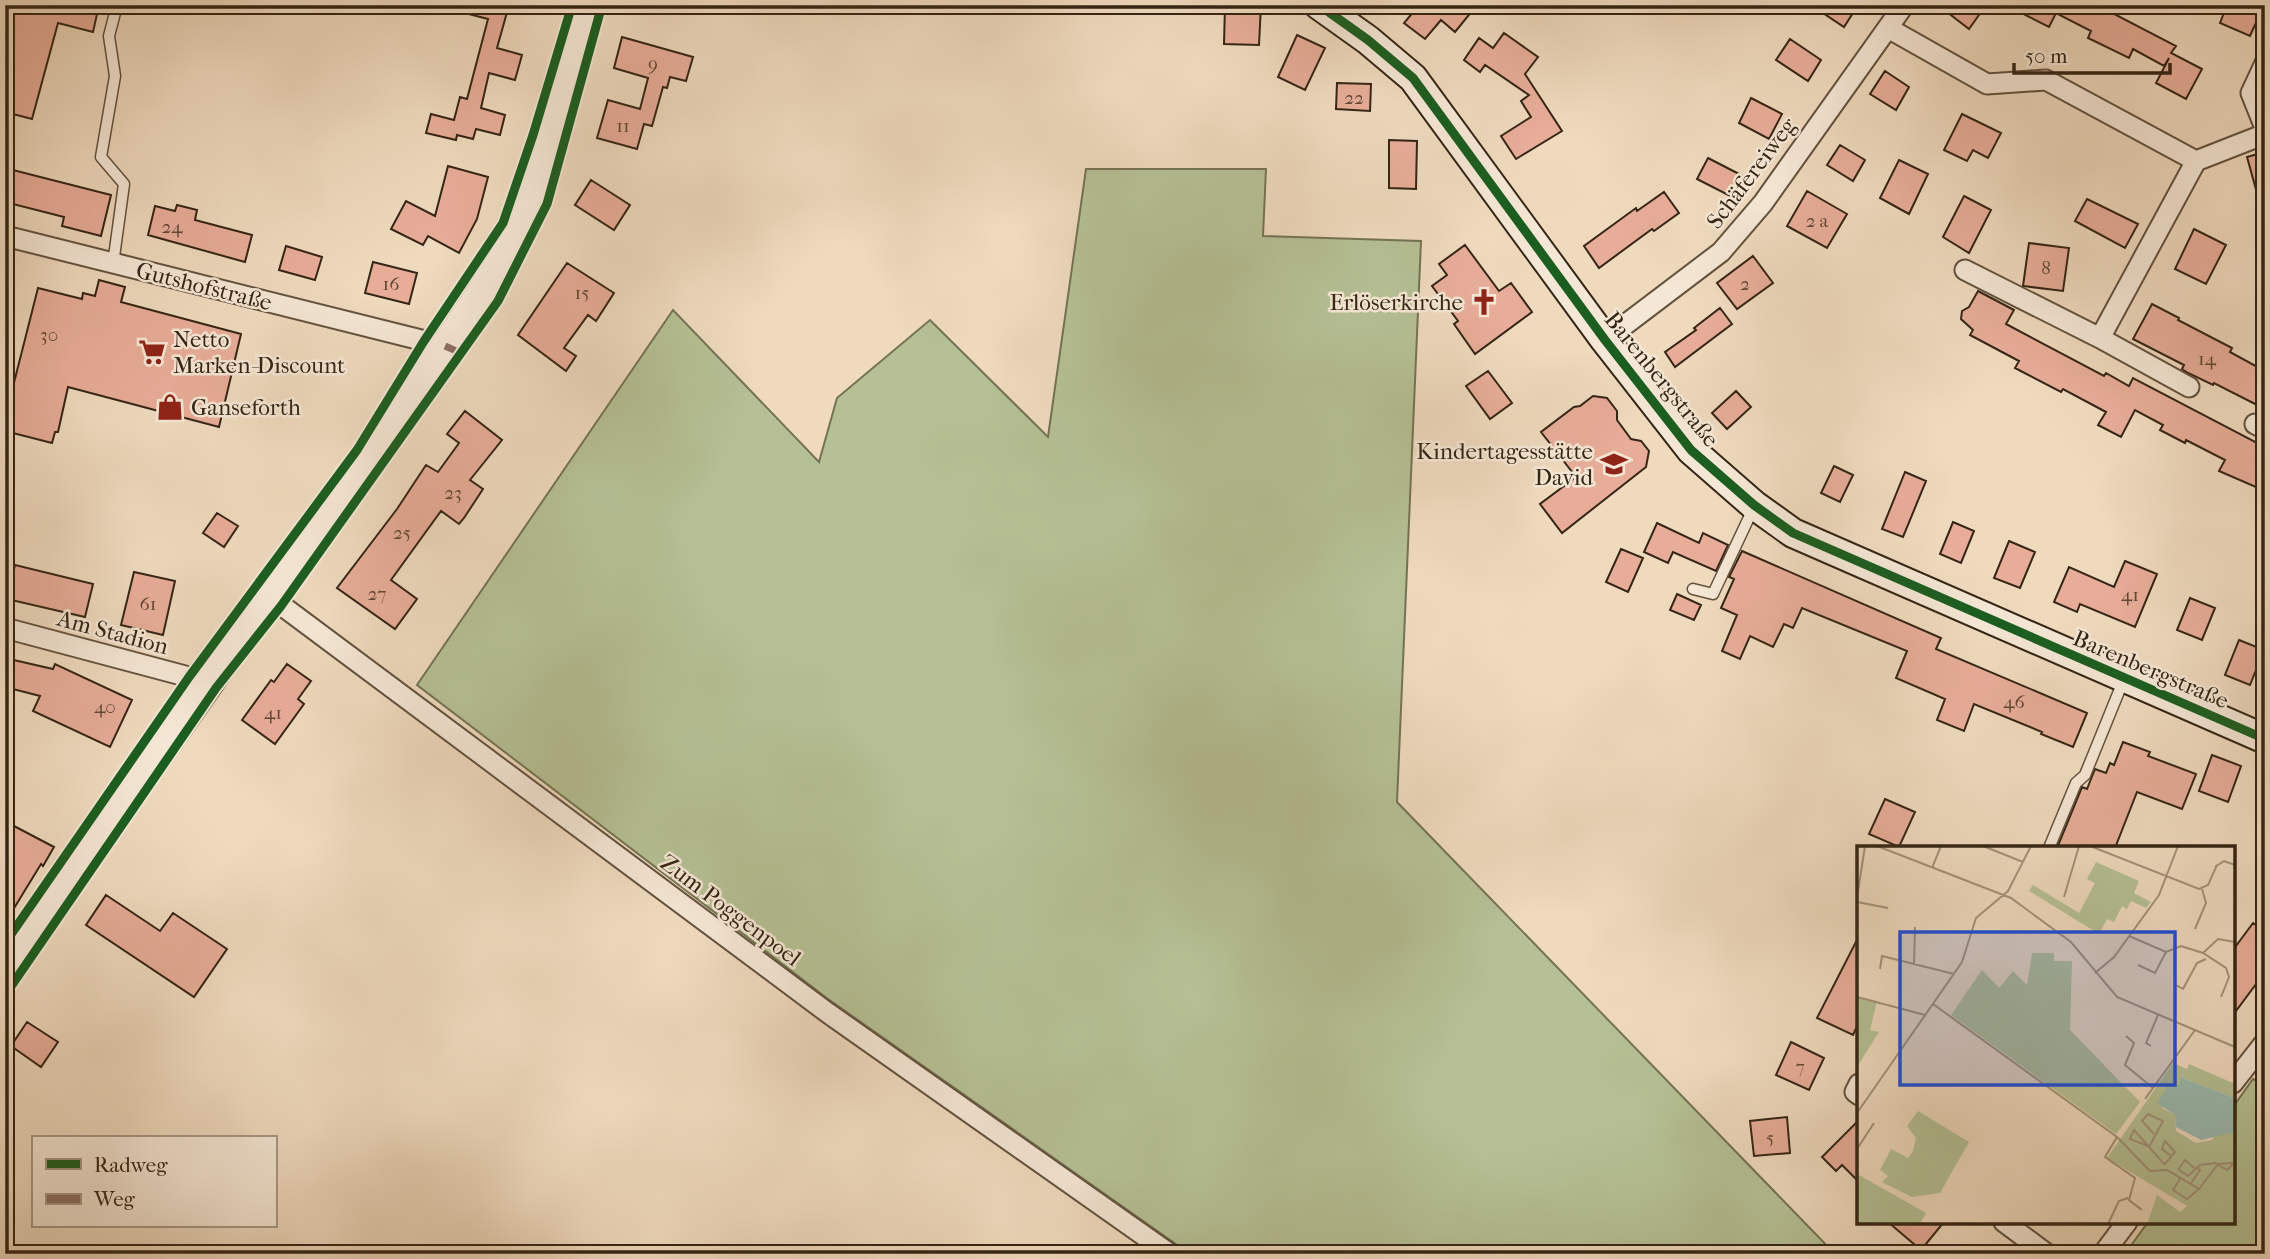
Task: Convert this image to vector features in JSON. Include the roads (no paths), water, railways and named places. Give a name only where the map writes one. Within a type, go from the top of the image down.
[{"type":"street","points":[[5,973],[445,346],[509,244],[543,154],[584,5]]},
{"type":"street","name":"Barenbergstraße","points":[[1320,5],[1368,40],[1413,78],[1605,340],[1691,450],[1754,505],[1793,533],[2265,739]]},
{"type":"street","name":"Schäfereiweg","points":[[1605,340],[1721,252],[1763,203],[1904,5]]},
{"type":"street","points":[[1888,28],[1987,84],[2046,80],[2196,161]]},
{"type":"street","points":[[2265,63],[2251,93],[2265,128]]},
{"type":"street","points":[[2099,338],[2196,161],[2265,134]]},
{"type":"street","name":"Gutshofstraße","points":[[5,236],[445,346]]},
{"type":"street","points":[[1965,270],[2189,387]]},
{"type":"street","name":"Zum Poggenpoel","points":[[269,596],[828,1013],[1170,1254]]},
{"type":"street","name":"Am Stadion","points":[[5,628],[189,677],[206,685]]},
{"type":"street","points":[[2235,1080],[2265,1042]]},
{"type":"street","points":[[2007,1224],[2047,1254]]},
{"type":"street","points":[[2103,1254],[2126,1224]]},
{"type":"lane","points":[[113,264],[124,184],[101,157],[115,76],[109,36],[117,5]]},
{"type":"lane","points":[[1693,589],[1713,594],[1754,505]]},
{"type":"lane","points":[[2050,846],[2076,783],[2085,775],[2124,679]]},
{"type":"place","name":"Erlöserkirche","points":[[1484,302]]},
{"type":"place","name":"Netto Marken-Discount","points":[[152,352]]},
{"type":"place","name":"Ganseforth","points":[[170,407]]},
{"type":"place","name":"Kindertagesstätte David","points":[[1614,464]]}]
